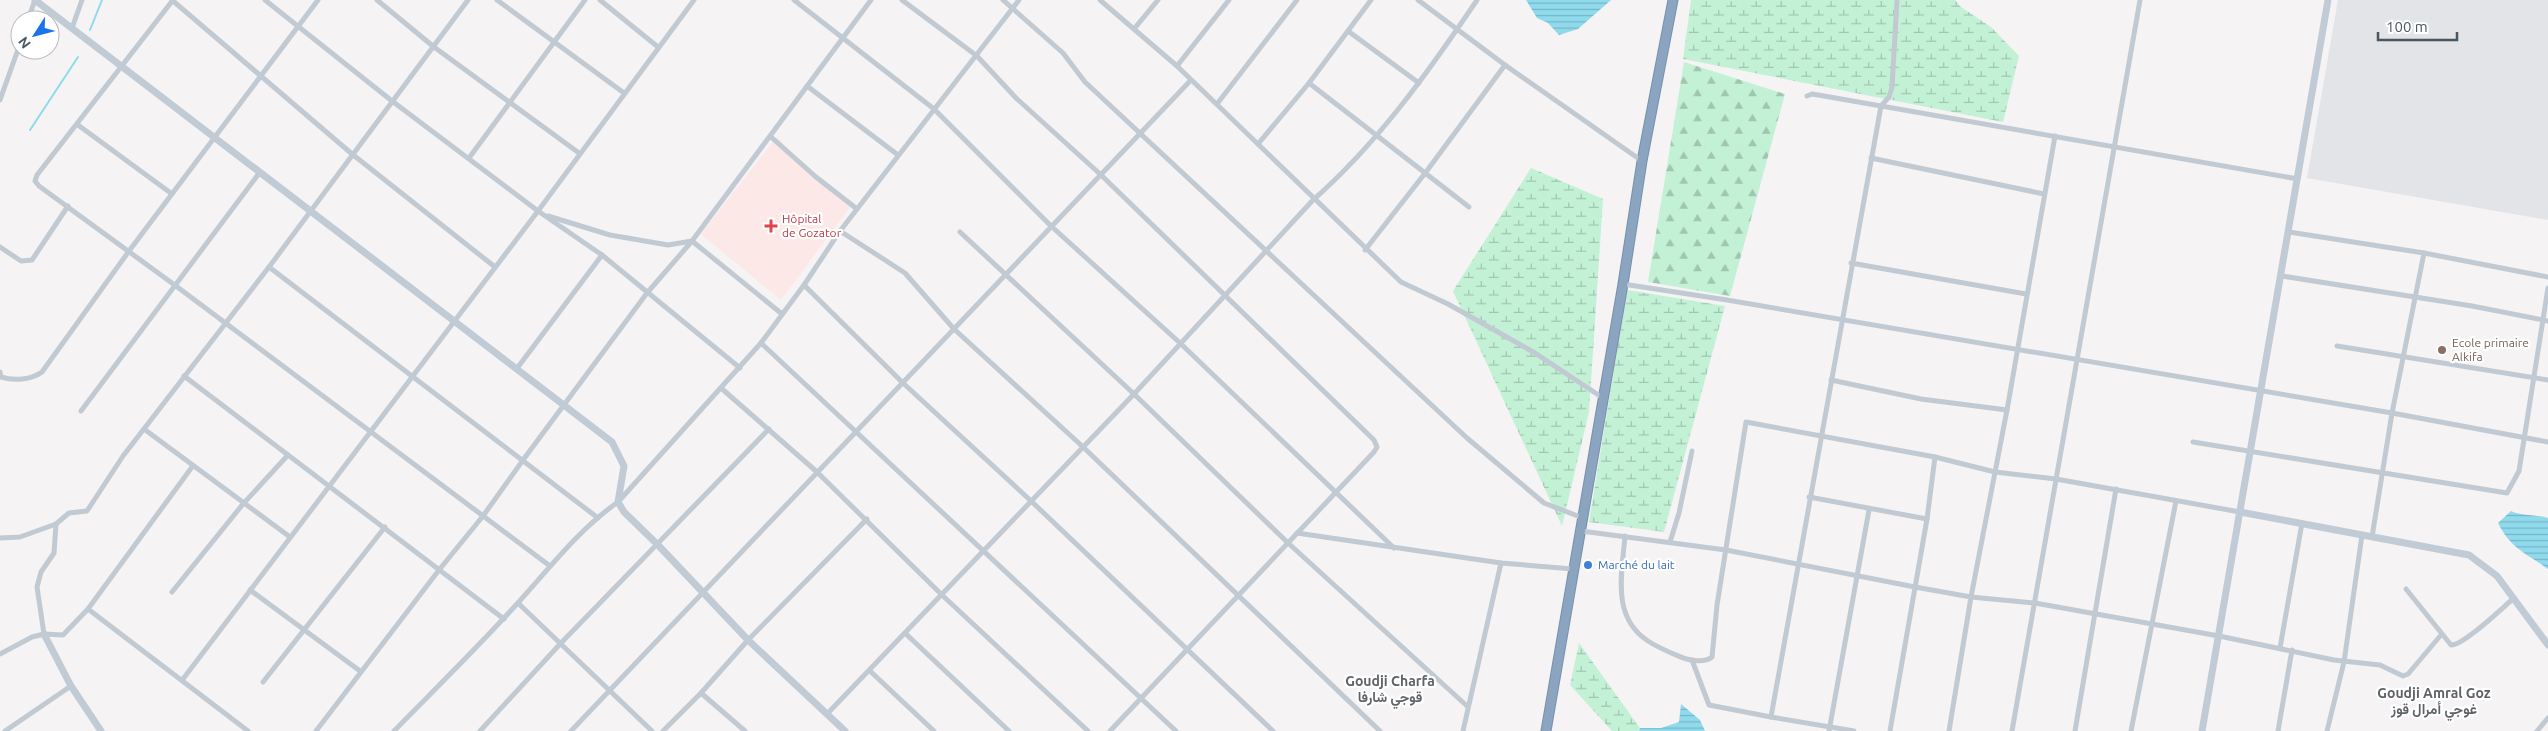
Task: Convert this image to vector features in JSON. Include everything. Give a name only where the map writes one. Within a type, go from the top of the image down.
[{"type":"highway","points":[[1546,731],[1604,398],[1642,161],[1672,0]]},
{"type":"street","points":[[35,0],[214,138],[518,367],[564,406],[612,442],[620,454],[624,466],[618,502],[624,512],[748,640],[845,731]]},
{"type":"street","points":[[72,28],[82,0]]},
{"type":"street","points":[[495,267],[352,154],[173,0],[78,125],[37,175],[35,181],[39,186],[225,322],[550,566]]},
{"type":"street","points":[[265,0],[392,102],[538,211],[602,256],[740,368]]},
{"type":"street","points":[[0,372],[1,377],[8,379],[29,378],[42,372],[129,251],[318,0]]},
{"type":"street","points":[[377,0],[434,47],[579,153]]},
{"type":"street","points":[[0,538],[20,537],[56,524],[69,513],[87,512],[144,429],[269,267],[468,0]]},
{"type":"street","points":[[497,0],[624,93]]},
{"type":"street","points":[[469,158],[584,0]]},
{"type":"street","points":[[600,0],[658,47]]},
{"type":"street","points":[[183,679],[329,484],[538,211],[579,153],[694,0]]},
{"type":"street","points":[[794,0],[934,109],[1051,226],[1180,343],[1394,548]]},
{"type":"street","points":[[316,731],[360,671],[484,516],[522,460],[647,293],[692,241],[871,0]]},
{"type":"street","points":[[902,0],[977,56],[1016,98],[1100,174],[1374,440],[1377,447],[1110,731]]},
{"type":"street","points":[[1003,0],[1063,53],[1085,82],[1422,396],[1520,484],[1550,507],[1583,518]]},
{"type":"street","points":[[394,731],[504,619],[550,566],[598,518],[618,502],[740,368],[804,285],[840,231],[977,56],[1018,0]]},
{"type":"street","points":[[1100,0],[1177,66],[1313,200],[1401,282],[1448,304],[1536,353],[1604,398]]},
{"type":"street","points":[[1134,29],[1158,0]]},
{"type":"street","points":[[1177,66],[1230,0]]},
{"type":"street","points":[[1216,104],[1297,0]]},
{"type":"street","points":[[1258,144],[1309,83],[1371,0]]},
{"type":"street","points":[[1418,0],[1505,65],[1642,161]]},
{"type":"street","points":[[827,714],[906,634],[1030,500],[1134,394],[1266,249],[1313,200],[1342,174],[1418,83],[1457,30],[1476,0]]},
{"type":"street","points":[[1771,717],[1809,497],[1881,106],[1892,93],[1897,0]]},
{"type":"street","points":[[2012,731],[2140,0]]},
{"type":"street","points":[[2202,731],[2282,276],[2328,0]]},
{"type":"street","points":[[1348,31],[1418,83]]},
{"type":"street","points":[[0,100],[14,60]]},
{"type":"street","points":[[1365,250],[1426,172],[1505,65]]},
{"type":"street","points":[[571,731],[954,329],[1004,274],[1191,80]]},
{"type":"street","points":[[1309,83],[1470,207]]},
{"type":"street","points":[[807,86],[898,155]]},
{"type":"street","points":[[1807,96],[1818,95],[2298,178]]},
{"type":"street","points":[[78,125],[172,194]]},
{"type":"street","points":[[1949,731],[1971,597],[2007,410],[2055,136]]},
{"type":"street","points":[[771,137],[816,177],[857,209]]},
{"type":"street","points":[[1871,158],[2044,194]]},
{"type":"street","points":[[80,410],[176,286],[260,172]]},
{"type":"street","points":[[0,247],[21,261],[32,260],[68,206]]},
{"type":"street","points":[[538,211],[610,235],[668,244],[692,241],[782,314]]},
{"type":"street","points":[[840,231],[905,273],[954,329],[1239,594],[1380,731]]},
{"type":"street","points":[[960,232],[1134,394],[1288,542],[1467,706]]},
{"type":"street","points":[[2289,232],[2424,253],[2548,277]]},
{"type":"street","points":[[2372,537],[2392,413],[2424,253]]},
{"type":"street","points":[[518,367],[602,256]]},
{"type":"street","points":[[1852,263],[2026,294]]},
{"type":"street","points":[[269,267],[598,518]]},
{"type":"street","points":[[2282,276],[2545,320]]},
{"type":"street","points":[[1623,284],[1842,319],[2392,413],[2548,442]]},
{"type":"street","points":[[804,285],[903,382],[1273,731]]},
{"type":"street","points":[[2193,442],[2382,472],[2504,494],[2510,491],[2519,471],[2545,320],[2548,288]]},
{"type":"street","points":[[761,342],[1176,731]]},
{"type":"street","points":[[2337,346],[2548,380]]},
{"type":"street","points":[[184,376],[329,484],[504,619]]},
{"type":"street","points":[[1831,380],[1921,399],[2007,410]]},
{"type":"street","points":[[722,388],[817,472],[942,595],[1088,731]]},
{"type":"street","points":[[1626,536],[1620,592],[1628,620],[1648,641],[1679,657],[1705,661],[1712,657],[1746,422],[1935,457],[1995,472],[2056,479],[2116,489],[2469,555],[2497,576],[2548,645]]},
{"type":"street","points":[[144,429],[192,467],[290,537]]},
{"type":"street","points":[[480,731],[561,643],[769,429]]},
{"type":"street","points":[[1670,542],[1678,519],[1692,451]]},
{"type":"street","points":[[172,592],[243,504],[288,455]]},
{"type":"street","points":[[1890,731],[1927,519],[1935,457]]},
{"type":"street","points":[[0,654],[26,640],[44,634],[67,633],[88,609],[192,467]]},
{"type":"street","points":[[2075,731],[2093,614],[2116,489]]},
{"type":"street","points":[[1809,497],[1869,510],[1927,519]]},
{"type":"street","points":[[2131,731],[2176,501]]},
{"type":"street","points":[[1830,729],[1869,510]]},
{"type":"street","points":[[663,731],[701,693],[748,640],[867,520]]},
{"type":"street","points":[[2280,648],[2302,523]]},
{"type":"street","points":[[56,524],[54,553],[41,572],[38,587],[44,634],[71,686],[100,731]]},
{"type":"street","points":[[263,682],[384,527]]},
{"type":"street","points":[[1581,531],[1726,550],[1858,577],[1971,597],[2035,603],[2219,636],[2344,662],[2365,662],[2380,665],[2403,676],[2408,674],[2441,634]]},
{"type":"street","points":[[1297,533],[1502,563],[1573,569]]},
{"type":"street","points":[[2327,731],[2344,662],[2362,535]]},
{"type":"street","points":[[1463,731],[1467,706],[1481,660],[1502,563]]},
{"type":"street","points":[[2406,589],[2447,643],[2455,645],[2514,598]]},
{"type":"street","points":[[250,590],[360,671]]},
{"type":"street","points":[[518,603],[652,731]]},
{"type":"street","points":[[88,609],[183,679],[248,731]]},
{"type":"street","points":[[906,634],[1009,731]]},
{"type":"street","points":[[2278,731],[2292,650]]},
{"type":"street","points":[[1692,660],[1709,705],[1830,729],[1854,731]]},
{"type":"street","points":[[870,671],[934,731]]},
{"type":"street","points":[[5,731],[71,686]]},
{"type":"street","points":[[701,693],[745,731]]},
{"type":"street","points":[[2535,731],[2548,718]]},
{"type":"shaded area","points":[[2338,0],[2548,0],[2548,220],[2307,178]]},
{"type":"shaded area","points":[[777,137],[816,177],[850,207],[781,300],[701,234]]},
{"type":"green space","points":[[1691,0],[1955,0],[1961,7],[1991,27],[2019,56],[2003,122],[1683,59]]},
{"type":"green space","points":[[1684,62],[1785,94],[1730,296],[1648,282]]},
{"type":"green space","points":[[1531,168],[1603,199],[1589,412],[1562,526],[1453,291]]},
{"type":"green space","points":[[1627,290],[1725,306],[1664,532],[1589,522]]},
{"type":"green space","points":[[1579,643],[1640,728],[1639,731],[1612,731],[1570,685]]},
{"type":"water","points":[[1526,0],[1611,0],[1578,29],[1559,35],[1548,23],[1537,18]]},
{"type":"water","points":[[2511,511],[2548,518],[2548,569],[2520,550],[2503,532],[2498,523]]},
{"type":"water","points":[[1681,704],[1700,720],[1705,731],[1639,731],[1640,728],[1661,728],[1679,722]]},
{"type":"waterway","points":[[90,30],[102,0]]},
{"type":"waterway","points":[[30,130],[78,57]]},
{"type":"place","name":"Hôpital de Gozator","points":[[771,226]]},
{"type":"place","name":"Ecole primaire Alkifa","points":[[2442,350]]},
{"type":"place","name":"Marché du lait","points":[[1588,565]]},
{"type":"district","name":"Goudji Charfa قوجي شارفا","points":[[1390,690]]},
{"type":"district","name":"Goudji Amral Goz غوجي أمرال قوز","points":[[2434,702]]}]
